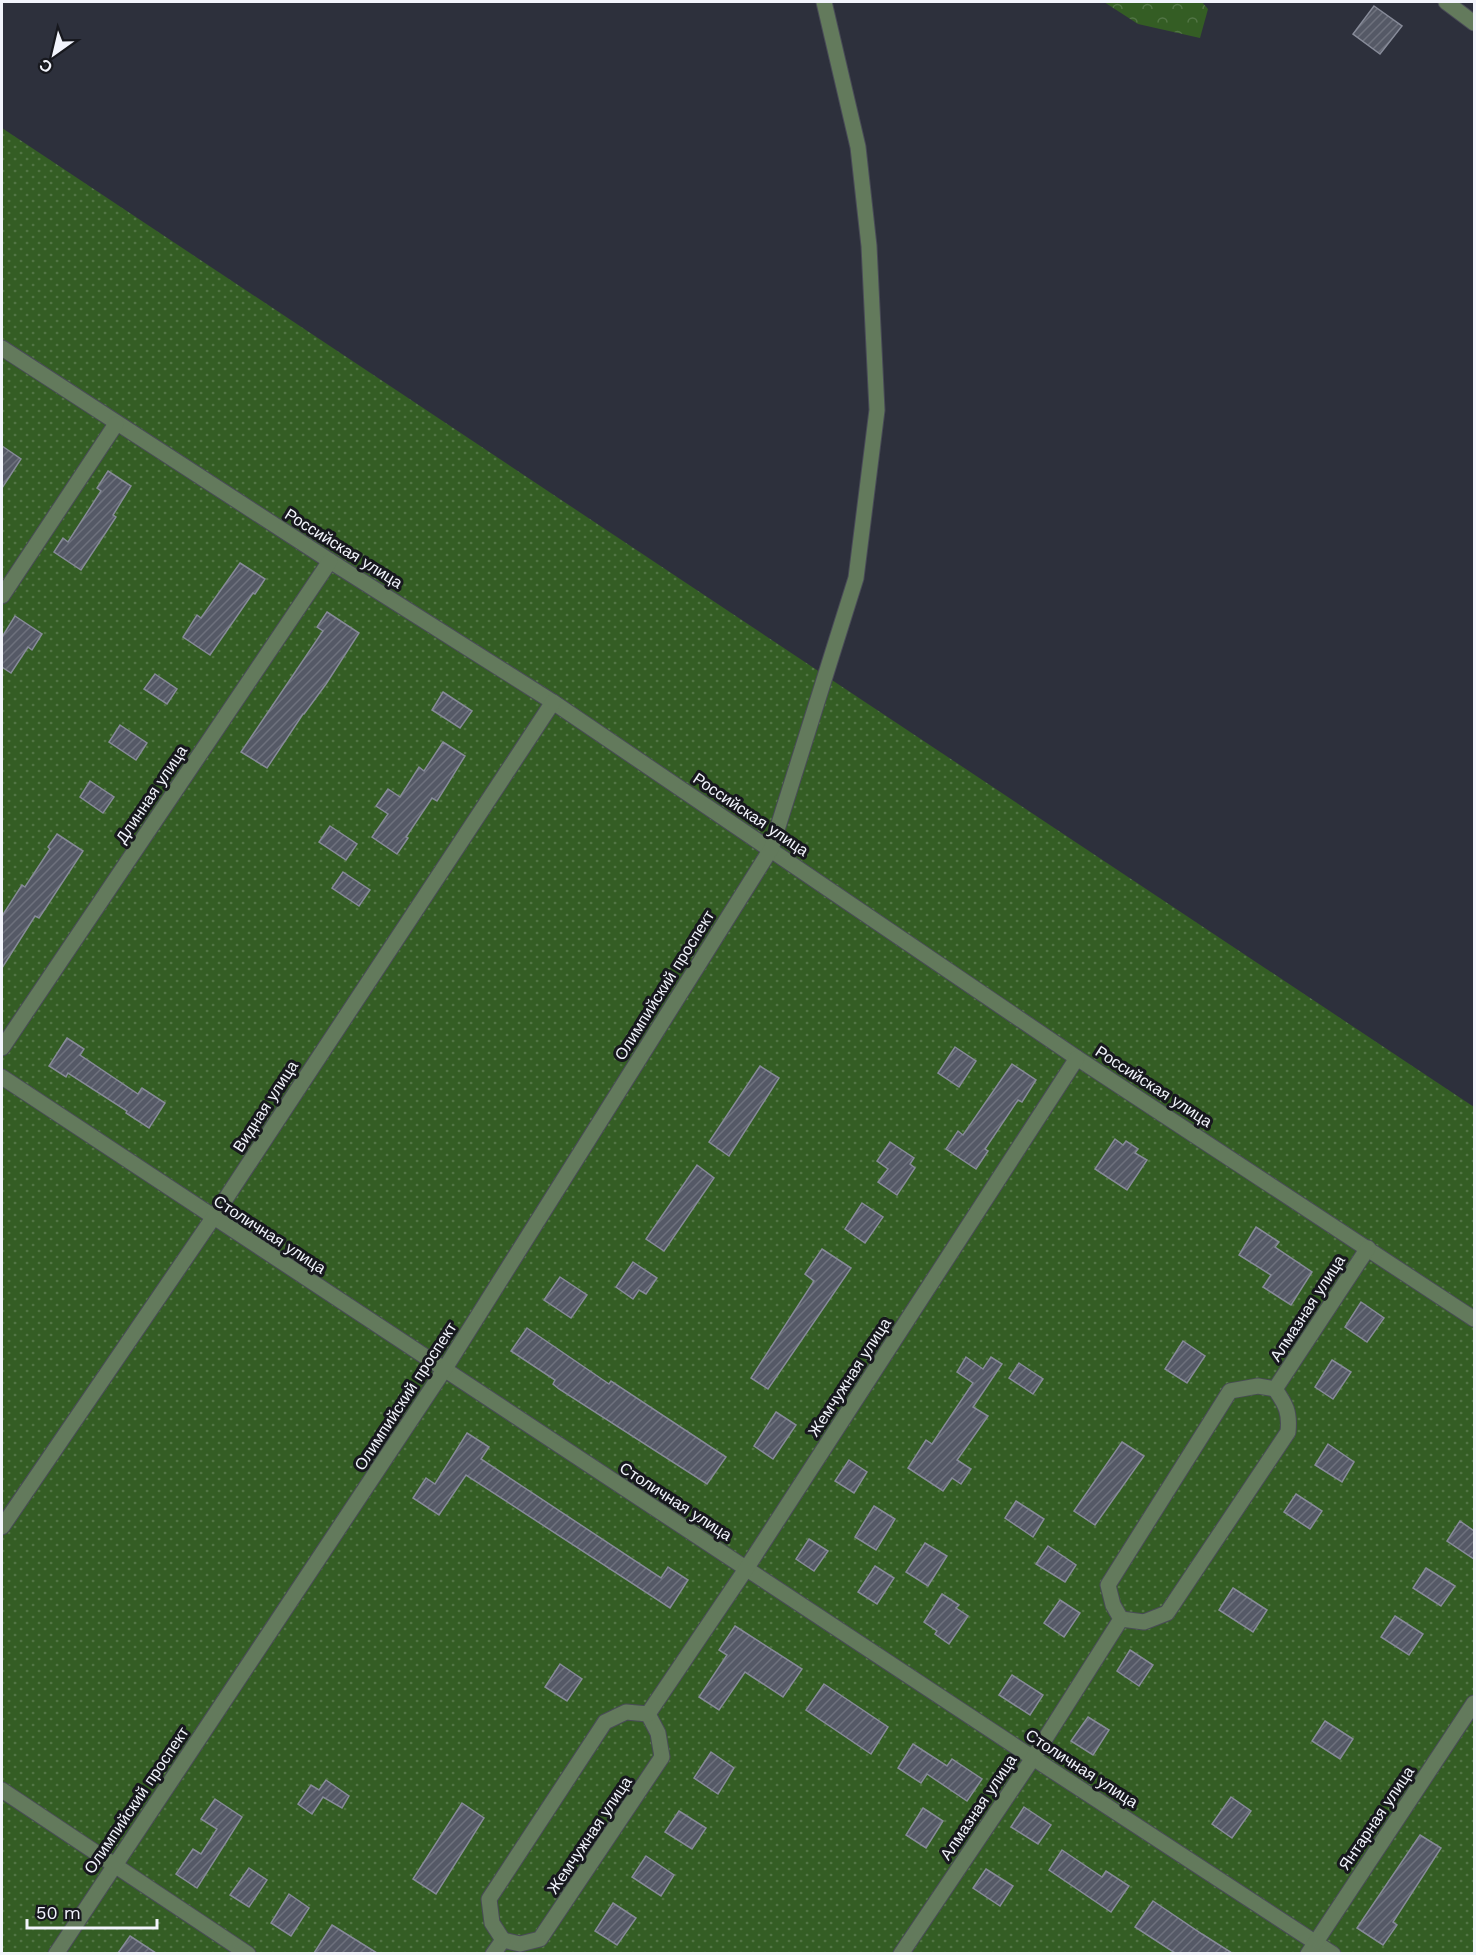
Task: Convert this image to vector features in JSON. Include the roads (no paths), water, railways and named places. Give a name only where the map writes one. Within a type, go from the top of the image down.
[{"type":"street","name":"Олимпийский проспект","points":[[56,1953],[444,1370],[771,849],[856,578],[877,410],[869,246],[858,147],[824,2]]},
{"type":"street","points":[[1446,2],[1474,23]]},
{"type":"street","name":"Российская улица","points":[[2,348],[330,561],[553,702],[1077,1058],[1474,1319]]},
{"type":"street","points":[[2,596],[117,424]]},
{"type":"street","name":"Длинная улица","points":[[2,1048],[330,561]]},
{"type":"street","name":"Видная улица","points":[[2,1527],[213,1218],[553,702]]},
{"type":"street","name":"Жемчужная улица","points":[[503,1940],[520,1944],[540,1939],[662,1757],[658,1732],[648,1714],[746,1569],[1077,1058]]},
{"type":"street","name":"Столичная улица","points":[[2,1077],[1033,1758],[1311,1948],[1333,1953]]},
{"type":"street","name":"Алмазная улица","points":[[1275,1389],[1368,1248]]},
{"type":"street","name":"Алмазная улица","points":[[1258,1386],[1275,1389],[1284,1402],[1289,1417],[1287,1432],[1167,1612],[1144,1623],[1121,1619],[1113,1605],[1108,1585],[1230,1391],[1258,1386]]},
{"type":"street","name":"Алмазная улица","points":[[902,1953],[1033,1758],[1121,1619]]},
{"type":"street","name":"Янтарная улица","points":[[1311,1948],[1474,1703]]},
{"type":"street","points":[[493,1953],[503,1940],[492,1923],[489,1899],[605,1722],[626,1712],[648,1714]]},
{"type":"street","points":[[2,1790],[248,1953]]}]
